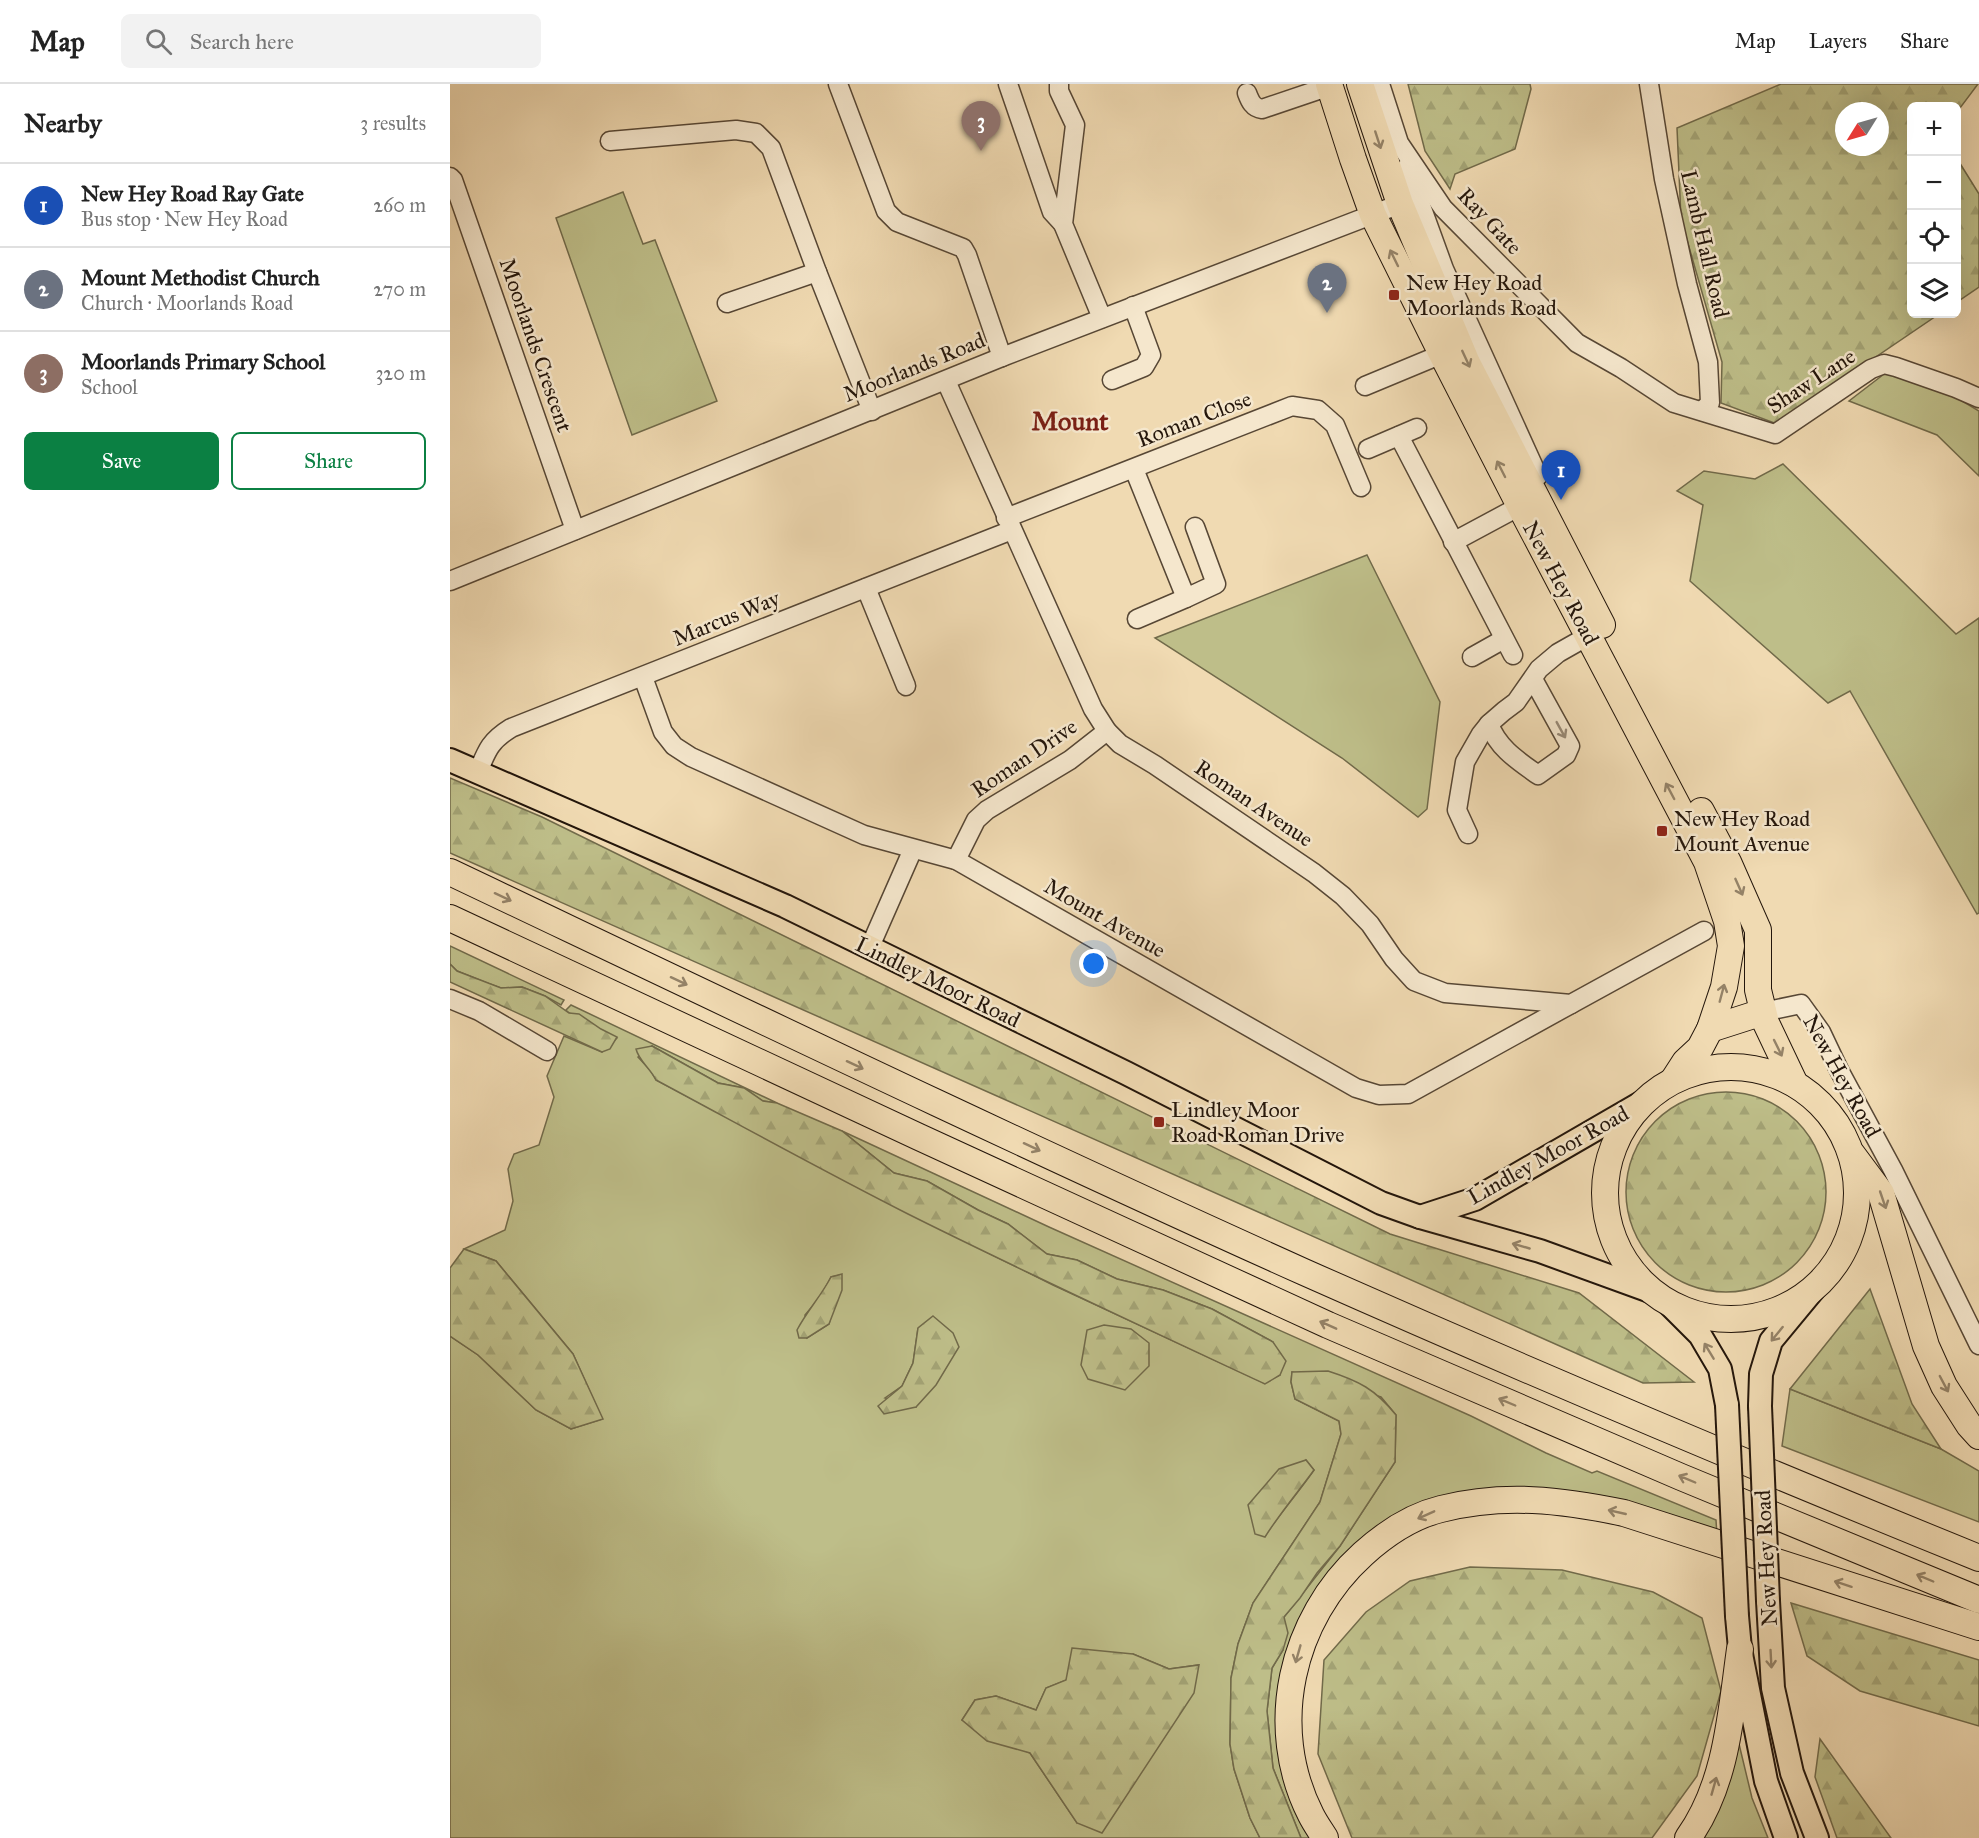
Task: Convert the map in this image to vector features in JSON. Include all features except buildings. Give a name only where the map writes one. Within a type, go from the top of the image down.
[{"type":"highway","name":"New Hey Road","points":[[1360,84],[1400,204],[1467,363],[1728,862],[1758,930],[1758,990],[1763,1011],[1766,1023],[1795,1084]]},
{"type":"highway","name":"New Hey Road","points":[[1330,85],[1373,215],[1520,506],[1707,862],[1727,921],[1731,946],[1724,987],[1710,1029],[1700,1048],[1685,1062],[1674,1079]]},
{"type":"highway","points":[[450,872],[922,1097],[1302,1270],[1704,1446],[1979,1558]]},
{"type":"highway","points":[[450,918],[1328,1325],[1681,1477],[1979,1600]]},
{"type":"highway","points":[[1710,1029],[1763,1011]]},
{"type":"highway","points":[[1851,1152],[1857,1200],[1851,1232],[1837,1263],[1814,1289],[1772,1313],[1738,1320],[1700,1316],[1660,1297],[1624,1261],[1608,1223],[1604,1188],[1610,1156],[1622,1128],[1641,1103],[1674,1079],[1700,1070],[1724,1066],[1747,1067],[1795,1084],[1820,1104],[1838,1125],[1851,1152],[1881,1193],[1926,1346],[1944,1386],[1969,1425],[1979,1436]]},
{"type":"highway","points":[[1325,1838],[1311,1814],[1297,1779],[1290,1747],[1288,1712],[1293,1675],[1300,1647],[1314,1615],[1332,1587],[1354,1563],[1377,1542],[1403,1525],[1439,1509],[1488,1500],[1539,1499],[1614,1511],[1979,1627]]},
{"type":"highway","points":[[1688,1838],[1711,1797],[1728,1737],[1740,1649]]},
{"type":"main road","name":"Lindley Moor Road","points":[[450,760],[785,906],[1126,1073],[1381,1203],[1420,1217],[1540,1251],[1660,1297]]},
{"type":"main road","name":"Lindley Moor Road","points":[[1420,1217],[1475,1199],[1641,1103]]},
{"type":"main road","name":"New Hey Road","points":[[1814,1289],[1771,1341],[1761,1374],[1760,1406],[1773,1688],[1791,1773],[1817,1838]]},
{"type":"main road","name":"New Hey Road","points":[[1660,1297],[1700,1335],[1720,1369],[1727,1405],[1740,1649],[1766,1781],[1786,1838]]},
{"type":"street","points":[[838,84],[886,211],[897,222],[963,248],[1002,357]]},
{"type":"street","points":[[1008,84],[1052,212],[1063,224],[1102,318]]},
{"type":"street","name":"Ray Gate","points":[[1380,84],[1399,143],[1443,208],[1577,344],[1621,368],[1674,403],[1702,411]]},
{"type":"street","name":"Lamb Hall Road","points":[[1648,84],[1664,179],[1687,284],[1708,362],[1710,403],[1702,411]]},
{"type":"street","points":[[1247,93],[1250,102],[1262,109],[1330,85]]},
{"type":"street","points":[[1055,86],[1075,125],[1063,224]]},
{"type":"street","points":[[610,141],[736,130],[756,133],[771,148],[872,411]]},
{"type":"street","name":"New Hey Road","points":[[1399,143],[1444,269],[1525,446],[1587,596]]},
{"type":"street","name":"Moorlands Crescent","points":[[450,177],[453,180],[575,530]]},
{"type":"street","name":"Moorlands Road","points":[[450,581],[1002,357],[1400,204]]},
{"type":"street","points":[[727,303],[817,272]]},
{"type":"street","points":[[1112,380],[1144,367],[1151,355],[1133,306]]},
{"type":"street","points":[[1365,386],[1442,354]]},
{"type":"street","name":"Shaw Lane","points":[[1702,411],[1775,434],[1871,369],[1884,364],[1946,384],[1979,398]]},
{"type":"street","name":"Roman Avenue","points":[[946,381],[1093,709],[1107,731],[1120,744],[1155,765],[1314,873],[1343,896],[1370,924],[1394,959],[1414,981],[1445,993],[1571,1004]]},
{"type":"street","name":"Roman Close","points":[[1009,524],[1134,469],[1292,406],[1318,410],[1335,425],[1361,487]]},
{"type":"street","points":[[1368,449],[1417,428]]},
{"type":"street","points":[[1399,436],[1508,647],[1472,657]]},
{"type":"street","points":[[1134,469],[1186,598]]},
{"type":"street","points":[[1454,542],[1520,506]]},
{"type":"street","name":"Marcus Way","points":[[478,772],[488,748],[496,737],[512,728],[866,588],[1009,524]]},
{"type":"street","points":[[1137,619],[1216,584],[1195,527]]},
{"type":"street","points":[[866,588],[906,686]]},
{"type":"street","points":[[1468,834],[1457,810],[1465,762],[1481,734],[1489,724],[1516,702],[1539,669],[1558,652],[1588,636]]},
{"type":"street","name":"Mount Avenue","points":[[643,677],[663,732],[674,746],[691,757],[864,835],[956,860],[1356,1088],[1379,1095],[1408,1094],[1571,1004]]},
{"type":"street","points":[[1489,724],[1494,736],[1508,754],[1538,775],[1566,754],[1570,746],[1533,679]]},
{"type":"street","name":"Roman Drive","points":[[956,860],[976,820],[987,810],[1070,760],[1107,731]]},
{"type":"street","points":[[869,949],[913,849]]},
{"type":"street","points":[[1571,1004],[1704,931]]},
{"type":"street","points":[[450,999],[479,1011],[547,1051]]},
{"type":"street","name":"New Hey Road","points":[[1763,1011],[1801,1004],[1821,1032],[1893,1170],[1979,1345]]},
{"type":"green space","points":[[1408,84],[1530,84],[1531,89],[1515,149],[1455,174],[1450,189],[1425,151]]},
{"type":"green space","points":[[1781,84],[1978,84],[1961,107],[1961,102],[1907,102],[1907,318],[1933,318],[1777,424],[1721,403],[1722,362],[1681,219],[1677,128]]},
{"type":"green space","points":[[1961,165],[1979,194],[1979,287],[1961,299]]},
{"type":"green space","points":[[623,192],[643,244],[655,240],[717,401],[632,435],[556,218]]},
{"type":"green space","points":[[1888,371],[1949,393],[1979,411],[1979,476],[1937,435],[1849,401]]},
{"type":"green space","points":[[1783,464],[1956,634],[1979,618],[1979,913],[1977,914],[1850,691],[1828,703],[1690,581],[1703,505],[1677,491],[1704,471],[1755,479]]},
{"type":"green space","points":[[1367,555],[1440,702],[1427,809],[1418,817],[1342,758],[1155,638]]},
{"type":"green space","points":[[450,778],[542,817],[1390,1234],[1579,1293],[1694,1382],[1643,1383],[450,853]]},
{"type":"green space","points":[[450,946],[564,1000],[561,1005],[522,987],[501,988],[457,971],[450,964]]},
{"type":"green space","points":[[450,964],[457,971],[501,988],[522,987],[545,996],[569,1013],[579,1014],[617,1037],[610,1049],[602,1052],[450,982]]},
{"type":"green space","points":[[571,1005],[777,1103],[763,1101],[744,1088],[718,1083],[652,1046],[638,1057],[656,1080],[908,1213],[1053,1285],[1264,1383],[1280,1375],[1273,1342],[1212,1309],[1163,1290],[1117,1279],[1077,1260],[1047,1254],[1008,1224],[927,1181],[894,1173],[842,1131],[1049,1227],[1471,1416],[1546,1453],[1592,1473],[1597,1471],[1716,1520],[1717,1536],[1608,1502],[1405,1517],[1289,1659],[1314,1838],[1301,1838],[1273,1768],[1267,1711],[1272,1668],[1283,1650],[1284,1617],[1340,1546],[1395,1462],[1396,1415],[1381,1397],[1292,1372],[1291,1382],[1295,1399],[1339,1421],[1341,1434],[1320,1502],[1253,1603],[1238,1644],[1231,1678],[1230,1744],[1234,1769],[1250,1818],[1260,1838],[450,1838],[450,1336],[478,1355],[536,1410],[571,1429],[602,1419],[573,1354],[496,1261],[464,1249],[505,1230],[513,1201],[508,1169],[514,1154],[539,1145],[554,1097],[547,1076],[564,1036],[602,1052],[617,1038],[566,1010]],"holes":[[[841,1275],[829,1324],[807,1338],[805,1315],[821,1296],[831,1277]],[[918,1328],[916,1407],[885,1398],[902,1386],[913,1363]],[[1306,1460],[1314,1470],[1265,1536]],[[1133,1654],[1169,1669],[1198,1665],[1077,1823],[1030,1753],[962,1720],[975,1700],[996,1696],[1036,1710],[1046,1688]]]},
{"type":"green space","points":[[652,1046],[718,1083],[744,1088],[763,1101],[777,1103],[842,1131],[894,1173],[927,1181],[1008,1224],[1047,1254],[1077,1260],[1117,1279],[1163,1290],[1212,1309],[1273,1342],[1286,1361],[1280,1375],[1265,1384],[997,1258],[845,1181],[656,1080],[636,1049]]},
{"type":"green space","points":[[1716,1092],[1736,1092],[1764,1099],[1790,1114],[1804,1128],[1819,1154],[1826,1182],[1826,1202],[1819,1230],[1804,1256],[1790,1270],[1755,1288],[1736,1292],[1716,1292],[1688,1285],[1662,1270],[1648,1256],[1630,1221],[1626,1202],[1626,1182],[1633,1154],[1648,1128],[1662,1114],[1697,1096]]},
{"type":"green space","points":[[464,1249],[496,1261],[573,1354],[603,1419],[571,1429],[536,1410],[478,1355],[450,1336],[450,1268]]},
{"type":"green space","points":[[842,1274],[842,1290],[829,1324],[807,1338],[799,1338],[797,1330],[831,1277]]},
{"type":"green space","points":[[1870,1289],[1912,1404],[1941,1449],[1790,1389]]},
{"type":"green space","points":[[933,1316],[953,1333],[959,1347],[936,1385],[916,1407],[884,1414],[878,1406],[902,1386],[913,1363],[918,1328]]},
{"type":"green space","points":[[1104,1325],[1131,1329],[1149,1343],[1149,1366],[1125,1390],[1088,1379],[1081,1365],[1087,1330]]},
{"type":"green space","points":[[1328,1371],[1366,1387],[1396,1415],[1395,1462],[1340,1546],[1284,1617],[1288,1633],[1283,1650],[1272,1668],[1267,1711],[1273,1768],[1301,1838],[1260,1838],[1250,1818],[1234,1769],[1230,1744],[1231,1678],[1238,1644],[1253,1603],[1320,1502],[1341,1434],[1339,1421],[1295,1399],[1291,1382],[1292,1372]]},
{"type":"green space","points":[[1790,1389],[1941,1449],[1979,1471],[1979,1522],[1782,1446]]},
{"type":"green space","points":[[1306,1460],[1314,1470],[1265,1537],[1255,1534],[1248,1505],[1279,1469]]},
{"type":"green space","points":[[1470,1567],[1562,1570],[1653,1592],[1702,1618],[1721,1691],[1697,1776],[1652,1838],[1352,1838],[1318,1754],[1324,1660],[1366,1612],[1410,1581]]},
{"type":"green space","points":[[1791,1603],[1979,1660],[1979,1726],[1860,1691],[1807,1656]]},
{"type":"green space","points":[[1072,1648],[1133,1654],[1169,1669],[1199,1665],[1194,1693],[1102,1833],[1077,1823],[1030,1753],[987,1741],[962,1720],[975,1700],[996,1696],[1036,1710],[1046,1688],[1066,1680]]},
{"type":"green space","points":[[1820,1739],[1891,1838],[1837,1838],[1815,1777]]},
{"type":"green space","points":[[1739,1744],[1752,1798],[1768,1838],[1704,1838],[1729,1783]]},
{"type":"place","name":"Moorlands Primary School","points":[[981,151]]},
{"type":"place","name":"New Hey Road Moorlands Road","points":[[1394,295]]},
{"type":"place","name":"Mount Methodist Church","points":[[1327,313]]},
{"type":"place","name":"New Hey Road Ray Gate","points":[[1561,500]]},
{"type":"place","name":"New Hey Road Mount Avenue","points":[[1662,831]]},
{"type":"place","name":"Lindley Moor Road Roman Drive","points":[[1159,1122]]},
{"type":"district","name":"Mount","points":[[1070,421]]}]
